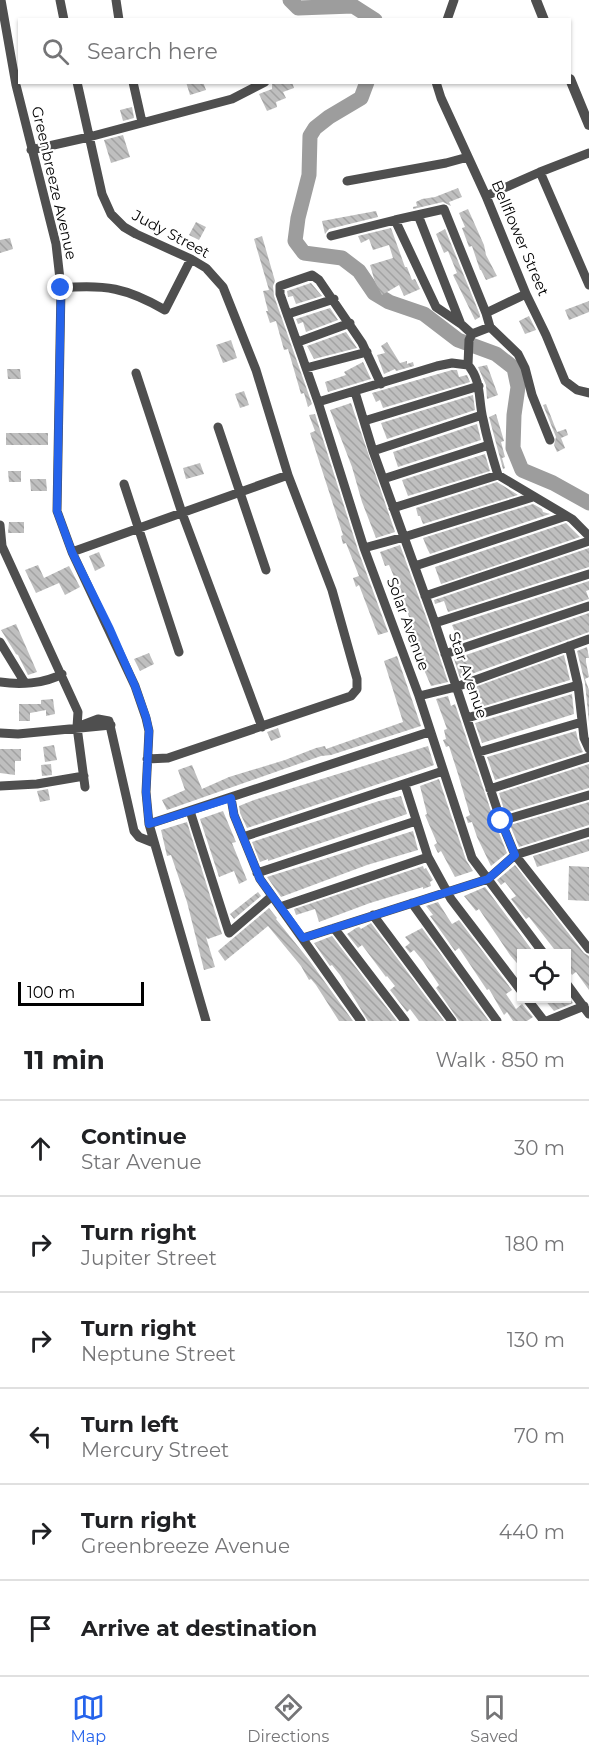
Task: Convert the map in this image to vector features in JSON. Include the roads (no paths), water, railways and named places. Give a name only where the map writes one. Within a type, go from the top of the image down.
[{"type":"street","name":"Greenbreeze Avenue","points":[[0,0],[16,85],[56,244],[61,288],[57,511],[72,552],[135,686],[149,731],[146,792],[149,824],[206,1021]]},
{"type":"street","points":[[60,0],[64,18]]},
{"type":"street","points":[[116,0],[119,18]]},
{"type":"street","points":[[448,18],[454,0]]},
{"type":"street","points":[[536,0],[543,18]]},
{"type":"street","points":[[571,81],[589,125]]},
{"type":"street","name":"Judy Street","points":[[77,84],[102,195],[111,214],[124,227],[136,234],[206,268],[223,287],[256,370],[288,475],[332,590],[357,679],[357,689],[351,696],[262,727]]},
{"type":"street","points":[[133,84],[142,122]]},
{"type":"street","points":[[31,150],[232,99],[261,84]]},
{"type":"street","name":"Bellflower Street","points":[[437,84],[565,381],[578,390],[589,393]]},
{"type":"street","points":[[486,196],[589,153]]},
{"type":"street","points":[[347,181],[468,157]]},
{"type":"street","points":[[540,172],[589,285]]},
{"type":"street","points":[[331,237],[395,219],[444,209],[490,327],[518,354],[550,440]]},
{"type":"street","points":[[418,215],[461,324],[470,337],[468,362],[479,386],[482,415],[498,475],[566,516],[589,536]]},
{"type":"street","points":[[395,219],[436,307],[461,324]]},
{"type":"street","points":[[61,288],[111,287],[129,292],[165,310],[191,259]]},
{"type":"street","name":"Solar Avenue","points":[[333,299],[320,280],[312,275],[280,286],[280,294],[318,402],[364,548],[419,696],[472,858],[540,949]]},
{"type":"street","points":[[486,313],[526,294]]},
{"type":"street","points":[[288,314],[333,299],[367,352],[381,384]]},
{"type":"street","points":[[298,342],[350,323]]},
{"type":"street","points":[[470,337],[490,327]]},
{"type":"street","points":[[306,368],[367,352]]},
{"type":"street","points":[[318,402],[437,366],[468,362]]},
{"type":"street","points":[[136,373],[182,513],[262,727],[168,758],[147,759]]},
{"type":"street","points":[[364,421],[479,386]]},
{"type":"street","name":"Star Avenue","points":[[355,392],[373,451],[435,623],[501,821],[515,855],[589,949]]},
{"type":"street","points":[[373,451],[482,415]]},
{"type":"street","points":[[218,427],[266,570]]},
{"type":"street","points":[[383,479],[489,445]]},
{"type":"street","points":[[72,552],[288,475]]},
{"type":"street","points":[[393,508],[498,475]]},
{"type":"street","points":[[124,484],[179,652]]},
{"type":"street","points":[[364,548],[532,497]]},
{"type":"street","points":[[415,566],[566,516]]},
{"type":"street","points":[[0,525],[2,546],[78,712],[77,727],[85,787]]},
{"type":"street","points":[[425,596],[589,541]]},
{"type":"street","points":[[435,623],[589,574]]},
{"type":"street","points":[[445,654],[589,606]]},
{"type":"street","points":[[419,696],[456,687],[589,639]]},
{"type":"street","points":[[0,642],[25,683]]},
{"type":"street","points":[[569,646],[589,749]]},
{"type":"street","points":[[0,682],[25,683],[54,678],[62,674]]},
{"type":"street","points":[[467,718],[578,685]]},
{"type":"street","points":[[478,752],[582,722]]},
{"type":"street","points":[[0,734],[111,725],[134,831],[139,837],[154,843]]},
{"type":"street","points":[[149,824],[429,732]]},
{"type":"street","points":[[490,789],[589,757]]},
{"type":"street","points":[[243,837],[443,771]]},
{"type":"street","points":[[0,786],[37,784],[84,776]]},
{"type":"street","points":[[405,785],[428,857],[447,891],[517,985]]},
{"type":"street","points":[[501,821],[589,795]]},
{"type":"street","points":[[231,798],[234,815],[257,873],[271,897],[303,938],[361,1021]]},
{"type":"street","points":[[190,811],[229,933],[271,897]]},
{"type":"street","points":[[257,873],[417,821]]},
{"type":"street","points":[[303,938],[488,879],[515,855],[589,832]]},
{"type":"street","points":[[280,907],[428,857]]},
{"type":"street","points":[[412,903],[497,1021]]},
{"type":"street","points":[[373,915],[452,1021]]},
{"type":"street","points":[[334,928],[405,1021]]},
{"type":"street","points":[[530,1003],[545,1021],[586,1010],[571,989]]},
{"type":"waterway","points":[[290,0],[298,8],[353,6],[372,18]]},
{"type":"waterway","points":[[366,84],[361,98],[329,117],[315,128],[310,136],[309,175],[298,218],[295,241],[304,253],[342,258],[359,271],[374,293],[389,302],[424,314],[458,340],[496,354],[514,368],[518,387],[513,448],[522,470],[553,483],[589,503]]}]
